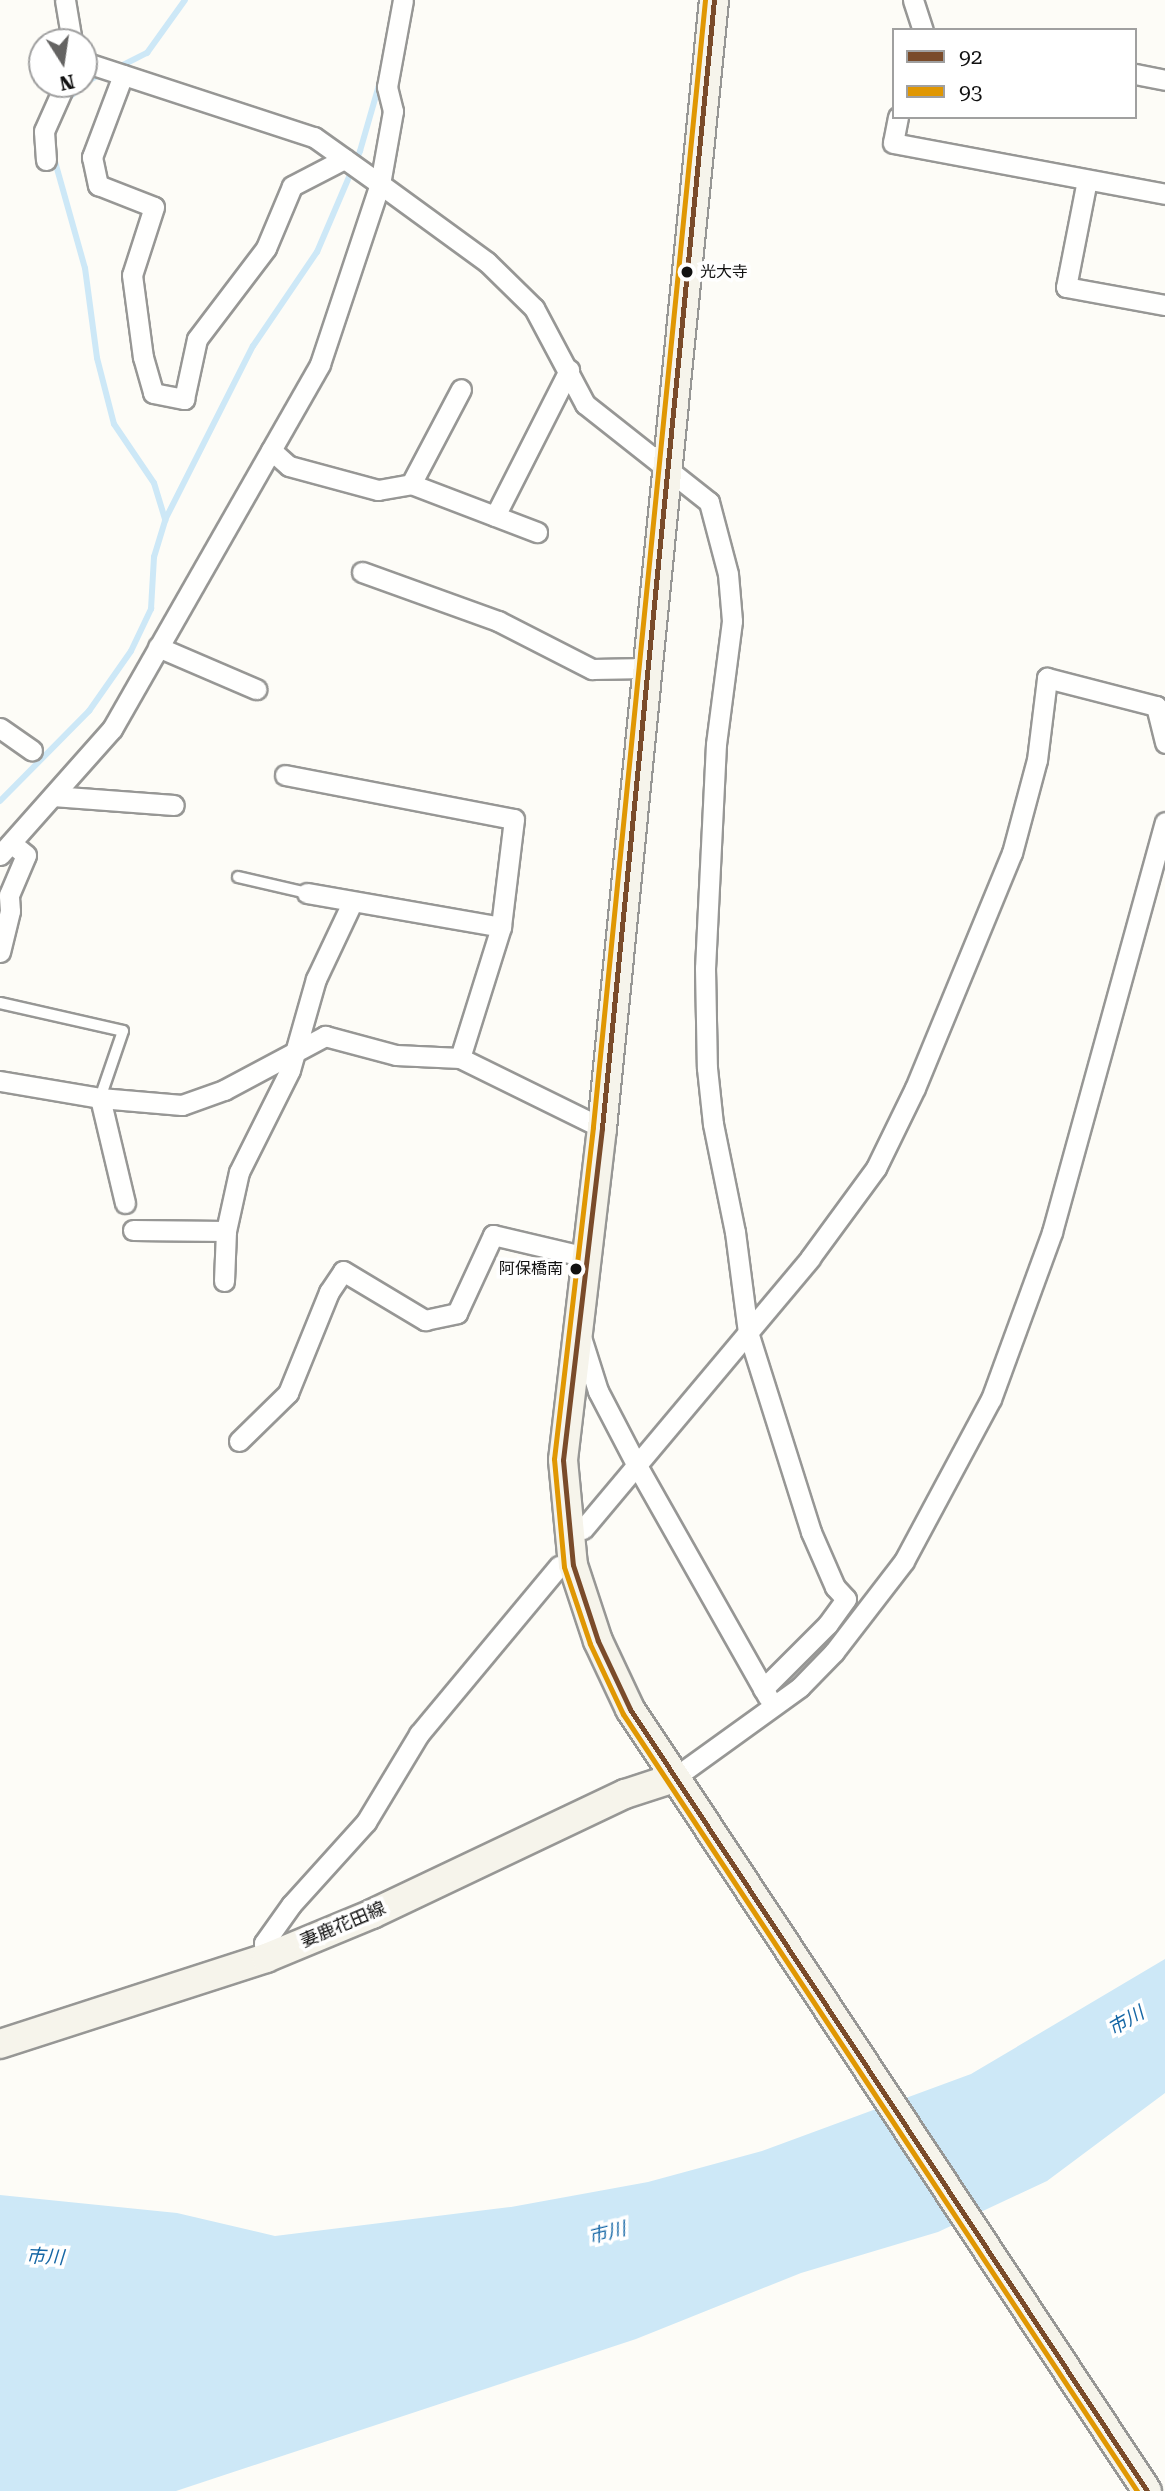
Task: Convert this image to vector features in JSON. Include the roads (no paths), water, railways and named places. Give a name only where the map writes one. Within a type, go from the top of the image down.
[{"type":"main road","points":[[714,0],[602,1128],[562,1460],[573,1564],[598,1641],[630,1709],[1147,2491]]},
{"type":"main road","name":"妻鹿花田線","points":[[0,2044],[266,1958],[372,1914],[625,1794],[678,1783]]},
{"type":"street","points":[[65,0],[70,28]]},
{"type":"street","points":[[0,952],[10,911],[9,895],[26,855],[6,849],[112,729],[320,364],[380,184],[393,111],[387,87],[403,0]]},
{"type":"street","points":[[913,0],[922,28]]},
{"type":"street","points":[[98,67],[314,137],[380,184],[487,262],[534,309],[585,404],[668,466],[709,502],[728,574],[732,621],[716,744],[705,968],[707,1068],[748,1332],[811,1532],[835,1587],[846,1599],[828,1625],[768,1697],[678,1783]]},
{"type":"street","points":[[1137,74],[1165,80]]},
{"type":"street","points":[[123,75],[92,157],[98,185],[154,207],[132,275],[143,357],[153,393],[184,398],[197,339],[266,248],[292,187],[344,159]]},
{"type":"street","points":[[46,160],[44,131],[59,98]]},
{"type":"street","points":[[898,119],[893,143],[1165,194]]},
{"type":"street","points":[[1087,180],[1066,287],[1165,305]]},
{"type":"street","points":[[495,516],[569,370]]},
{"type":"street","points":[[411,484],[461,389]]},
{"type":"street","points":[[271,450],[289,466],[378,490],[411,484],[537,532]]},
{"type":"street","points":[[362,572],[498,621],[592,669],[648,668]]},
{"type":"street","points":[[158,647],[256,689]]},
{"type":"street","points":[[583,1529],[635,1462],[810,1258],[876,1168],[915,1088],[1012,853],[1037,760],[1047,678],[1156,706],[1165,743]]},
{"type":"street","points":[[0,729],[32,750]]},
{"type":"street","points":[[285,775],[513,818],[501,927],[460,1058]]},
{"type":"street","points":[[53,796],[174,805]]},
{"type":"street","points":[[768,1697],[800,1687],[835,1652],[904,1560],[991,1399],[1052,1232],[1165,822]]},
{"type":"street","points":[[307,893],[501,927]]},
{"type":"street","points":[[224,1281],[226,1231],[239,1172],[290,1070],[316,979],[352,903]]},
{"type":"street","points":[[0,1080],[100,1098],[182,1105],[224,1090],[324,1036],[396,1055],[460,1058],[602,1128]]},
{"type":"street","points":[[100,1098],[125,1203]]},
{"type":"street","points":[[133,1230],[226,1231]]},
{"type":"street","points":[[239,1441],[288,1393],[329,1292],[343,1271],[425,1320],[457,1313],[493,1235],[586,1257]]},
{"type":"street","points":[[578,1325],[598,1391],[635,1462],[768,1697]]},
{"type":"street","points":[[266,1958],[264,1943],[290,1905],[366,1822],[419,1734],[559,1566]]},
{"type":"lane","points":[[238,877],[307,893]]},
{"type":"lane","points":[[0,1003],[123,1031],[100,1098]]},
{"type":"water","name":"市川","points":[[1165,1959],[1165,2093],[1047,2181],[938,2232],[801,2273],[636,2339],[176,2491],[0,2491],[0,2195],[177,2213],[275,2236],[511,2207],[648,2182],[762,2151],[971,2074]]},
{"type":"waterway","points":[[117,68],[147,53],[185,0]]},
{"type":"waterway","points":[[98,76],[103,73]]},
{"type":"waterway","points":[[0,801],[89,711],[131,651],[151,609],[154,557],[165,520],[253,346],[317,252],[360,151],[379,85]]},
{"type":"waterway","points":[[66,101],[69,98]]},
{"type":"waterway","points":[[54,158],[85,268],[97,358],[114,424],[154,483],[165,520]]},
{"type":"place","name":"光大寺","points":[[687,272]]},
{"type":"place","name":"阿保橋南","points":[[576,1269]]}]
